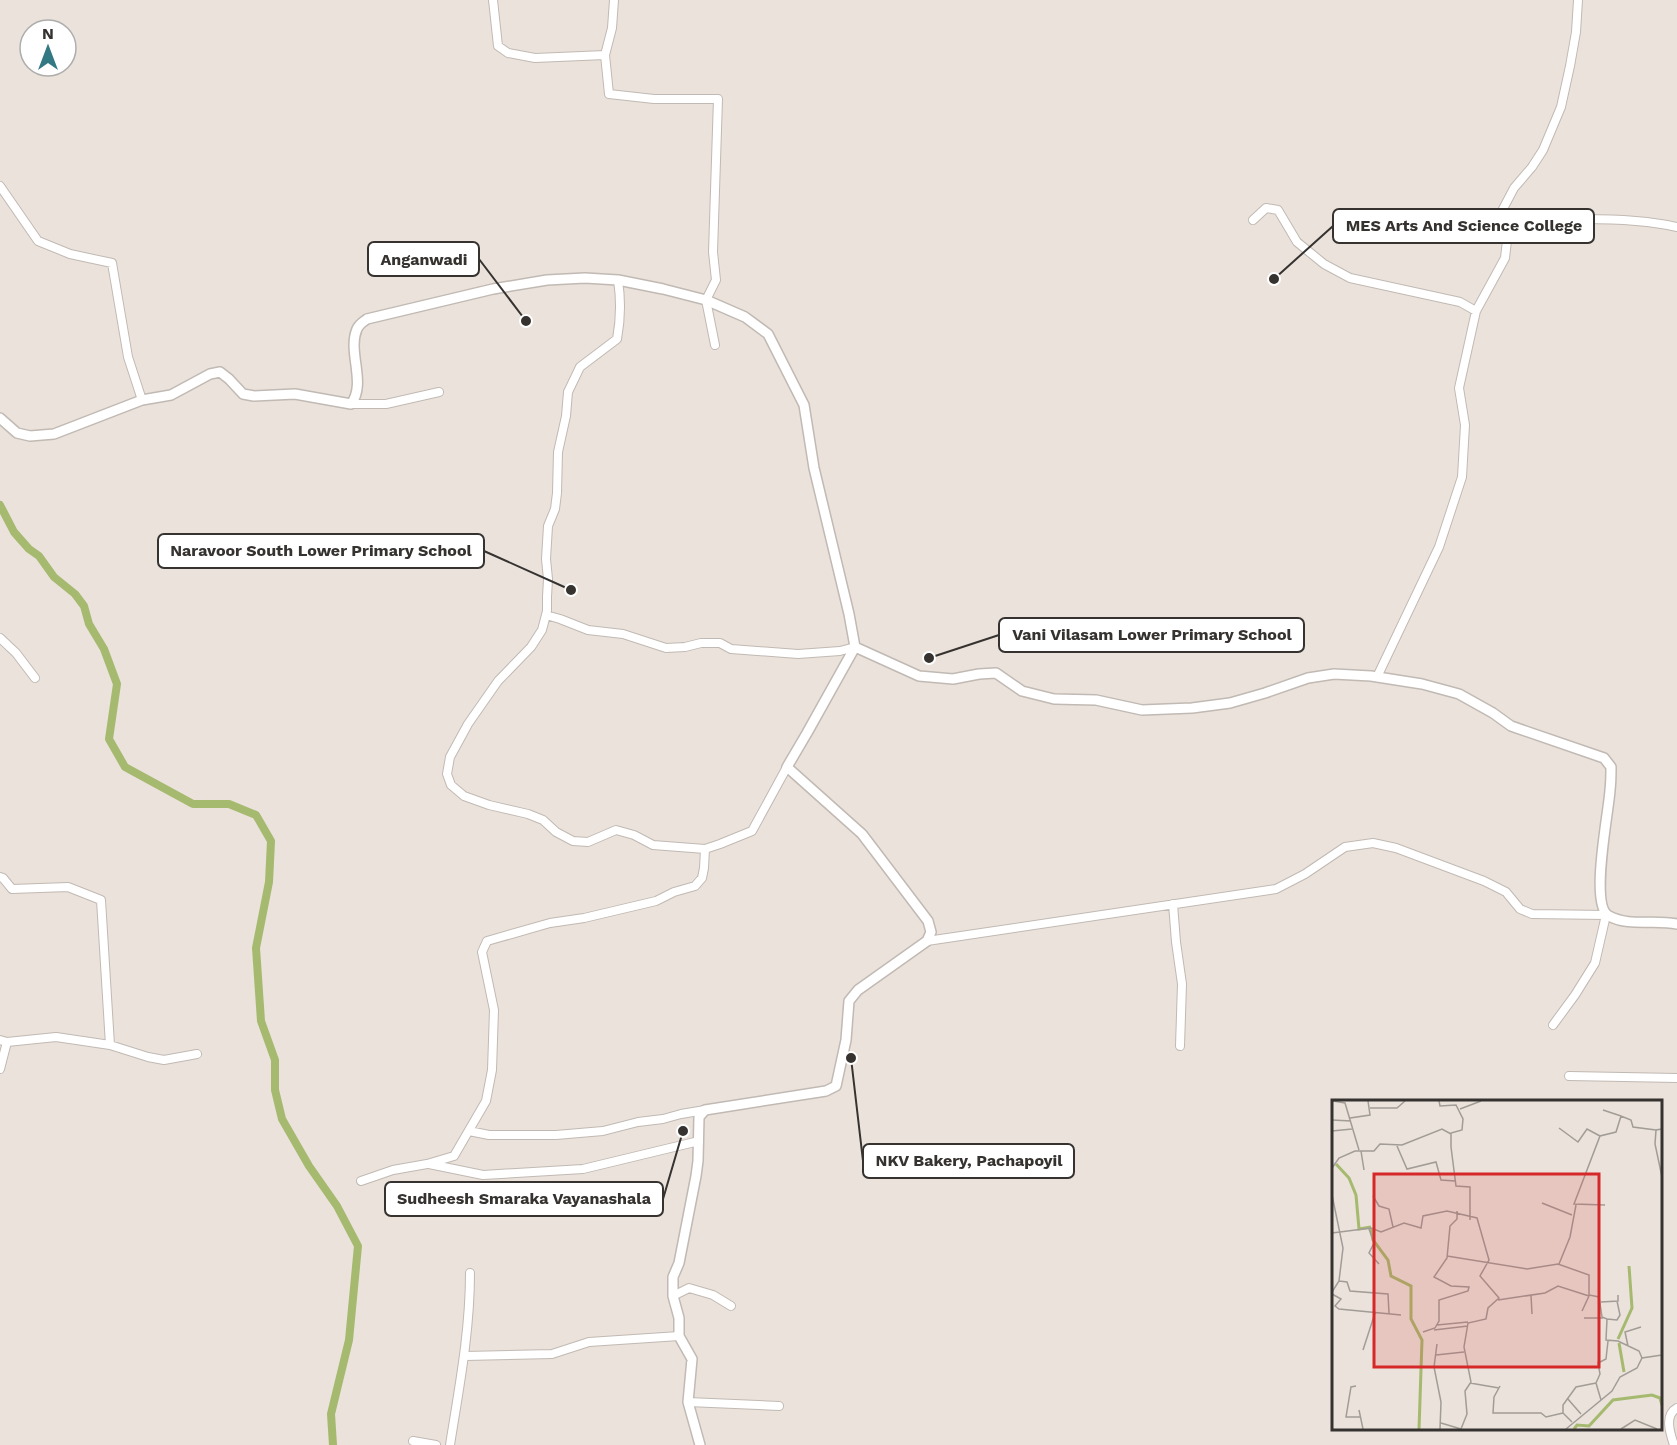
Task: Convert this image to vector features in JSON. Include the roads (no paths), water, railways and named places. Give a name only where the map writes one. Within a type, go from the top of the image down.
[{"type":"street","points":[[493,0],[498,46],[508,53],[535,58],[605,55]]},
{"type":"street","points":[[614,0],[612,28],[605,55],[609,94],[654,99],[718,99],[713,252],[716,280],[706,300],[715,345]]},
{"type":"street","points":[[1578,0],[1576,32],[1561,107],[1543,150],[1514,188],[1494,230],[1508,232],[1541,220],[1559,219],[1619,219],[1677,226]]},
{"type":"street","points":[[0,186],[38,241],[70,254],[112,263],[128,357],[142,400]]},
{"type":"street","points":[[1253,220],[1266,208],[1278,210],[1297,242],[1324,264],[1350,278],[1460,302],[1476,311]]},
{"type":"street","points":[[1377,677],[1439,547],[1462,477],[1465,425],[1459,388],[1476,311],[1505,258],[1508,232]]},
{"type":"street","points":[[351,404],[355,398],[357,384],[355,339],[357,326],[367,319],[493,289],[547,280],[585,278],[618,280],[706,300],[745,317],[768,334],[804,405],[814,468],[855,647],[752,831],[705,849],[653,844],[616,830],[588,842],[573,841],[556,832],[543,820],[528,814],[489,806],[464,796],[451,785],[447,774],[450,757],[456,744],[498,681],[531,647],[542,630],[546,615],[548,526],[555,509],[558,452],[566,416],[568,392],[580,367],[617,339],[621,303],[618,280]]},
{"type":"street","points":[[0,418],[17,433],[30,436],[54,434],[142,400],[171,395],[210,374],[220,372],[243,394],[254,396],[295,394],[351,404],[386,404],[439,392]]},
{"type":"street","points":[[546,615],[588,630],[623,634],[666,648],[720,643],[731,649],[798,654],[840,651],[855,647],[919,676],[953,679],[996,673],[1022,691],[1054,699],[1096,700],[1142,710],[1230,704],[1308,678],[1334,674],[1377,677],[1422,684],[1459,694],[1511,726],[1604,758],[1611,767],[1599,887],[1601,907],[1606,915],[1595,963],[1553,1025]]},
{"type":"street","points":[[0,638],[16,653],[35,678]]},
{"type":"street","points":[[469,1131],[489,1135],[556,1135],[603,1131],[638,1122],[826,1090],[836,1086],[846,1040],[849,1001],[858,990],[927,941],[931,932],[928,921],[862,834],[787,767]]},
{"type":"street","points":[[927,941],[1276,889],[1305,874],[1345,847],[1373,843],[1396,848],[1484,881],[1506,892],[1520,909],[1532,914],[1606,915],[1623,921],[1677,924]]},
{"type":"street","points":[[361,1181],[393,1170],[428,1164],[454,1156],[486,1101],[492,1070],[494,1010],[482,952],[487,941],[550,923],[584,918],[656,901],[674,892],[695,886],[702,878],[705,849]]},
{"type":"street","points":[[0,877],[12,889],[68,888],[101,900],[110,1045]]},
{"type":"street","points":[[1173,904],[1182,984],[1180,1046]]},
{"type":"street","points":[[0,1069],[4,1041],[56,1037],[110,1045],[164,1060],[197,1054]]},
{"type":"street","points":[[1569,1076],[1677,1078]]},
{"type":"street","points":[[700,1445],[688,1402],[692,1359],[679,1336],[679,1318],[673,1296],[673,1277],[679,1263],[696,1176],[699,1117],[705,1110]]},
{"type":"street","points":[[428,1164],[483,1175],[584,1169],[699,1141]]},
{"type":"street","points":[[450,1445],[465,1356],[470,1307],[470,1274]]},
{"type":"street","points":[[673,1296],[689,1288],[712,1295],[730,1306]]},
{"type":"street","points":[[465,1356],[552,1354],[589,1342],[679,1336]]},
{"type":"street","points":[[688,1402],[779,1407]]},
{"type":"street","points":[[1674,1445],[1670,1415],[1677,1408]]},
{"type":"street","points":[[413,1441],[436,1445]]},
{"type":"waterway","points":[[0,505],[14,532],[29,549],[39,556],[54,577],[75,594],[84,606],[89,624],[104,649],[117,684],[109,739],[125,767],[193,804],[229,804],[256,815],[271,841],[269,882],[256,948],[261,1021],[275,1060],[275,1090],[282,1119],[309,1166],[337,1206],[358,1246],[349,1340],[331,1414],[333,1445]]},
{"type":"place","name":"MES Arts And Science College","points":[[1274,279]]},
{"type":"place","name":"Anganwadi","points":[[526,321]]},
{"type":"place","name":"Naravoor South Lower Primary School","points":[[571,590]]},
{"type":"place","name":"Vani Vilasam Lower Primary School","points":[[929,658]]},
{"type":"place","name":"NKV Bakery, Pachapoyil","points":[[851,1058]]},
{"type":"place","name":"Sudheesh Smaraka Vayanashala","points":[[683,1131]]}]
